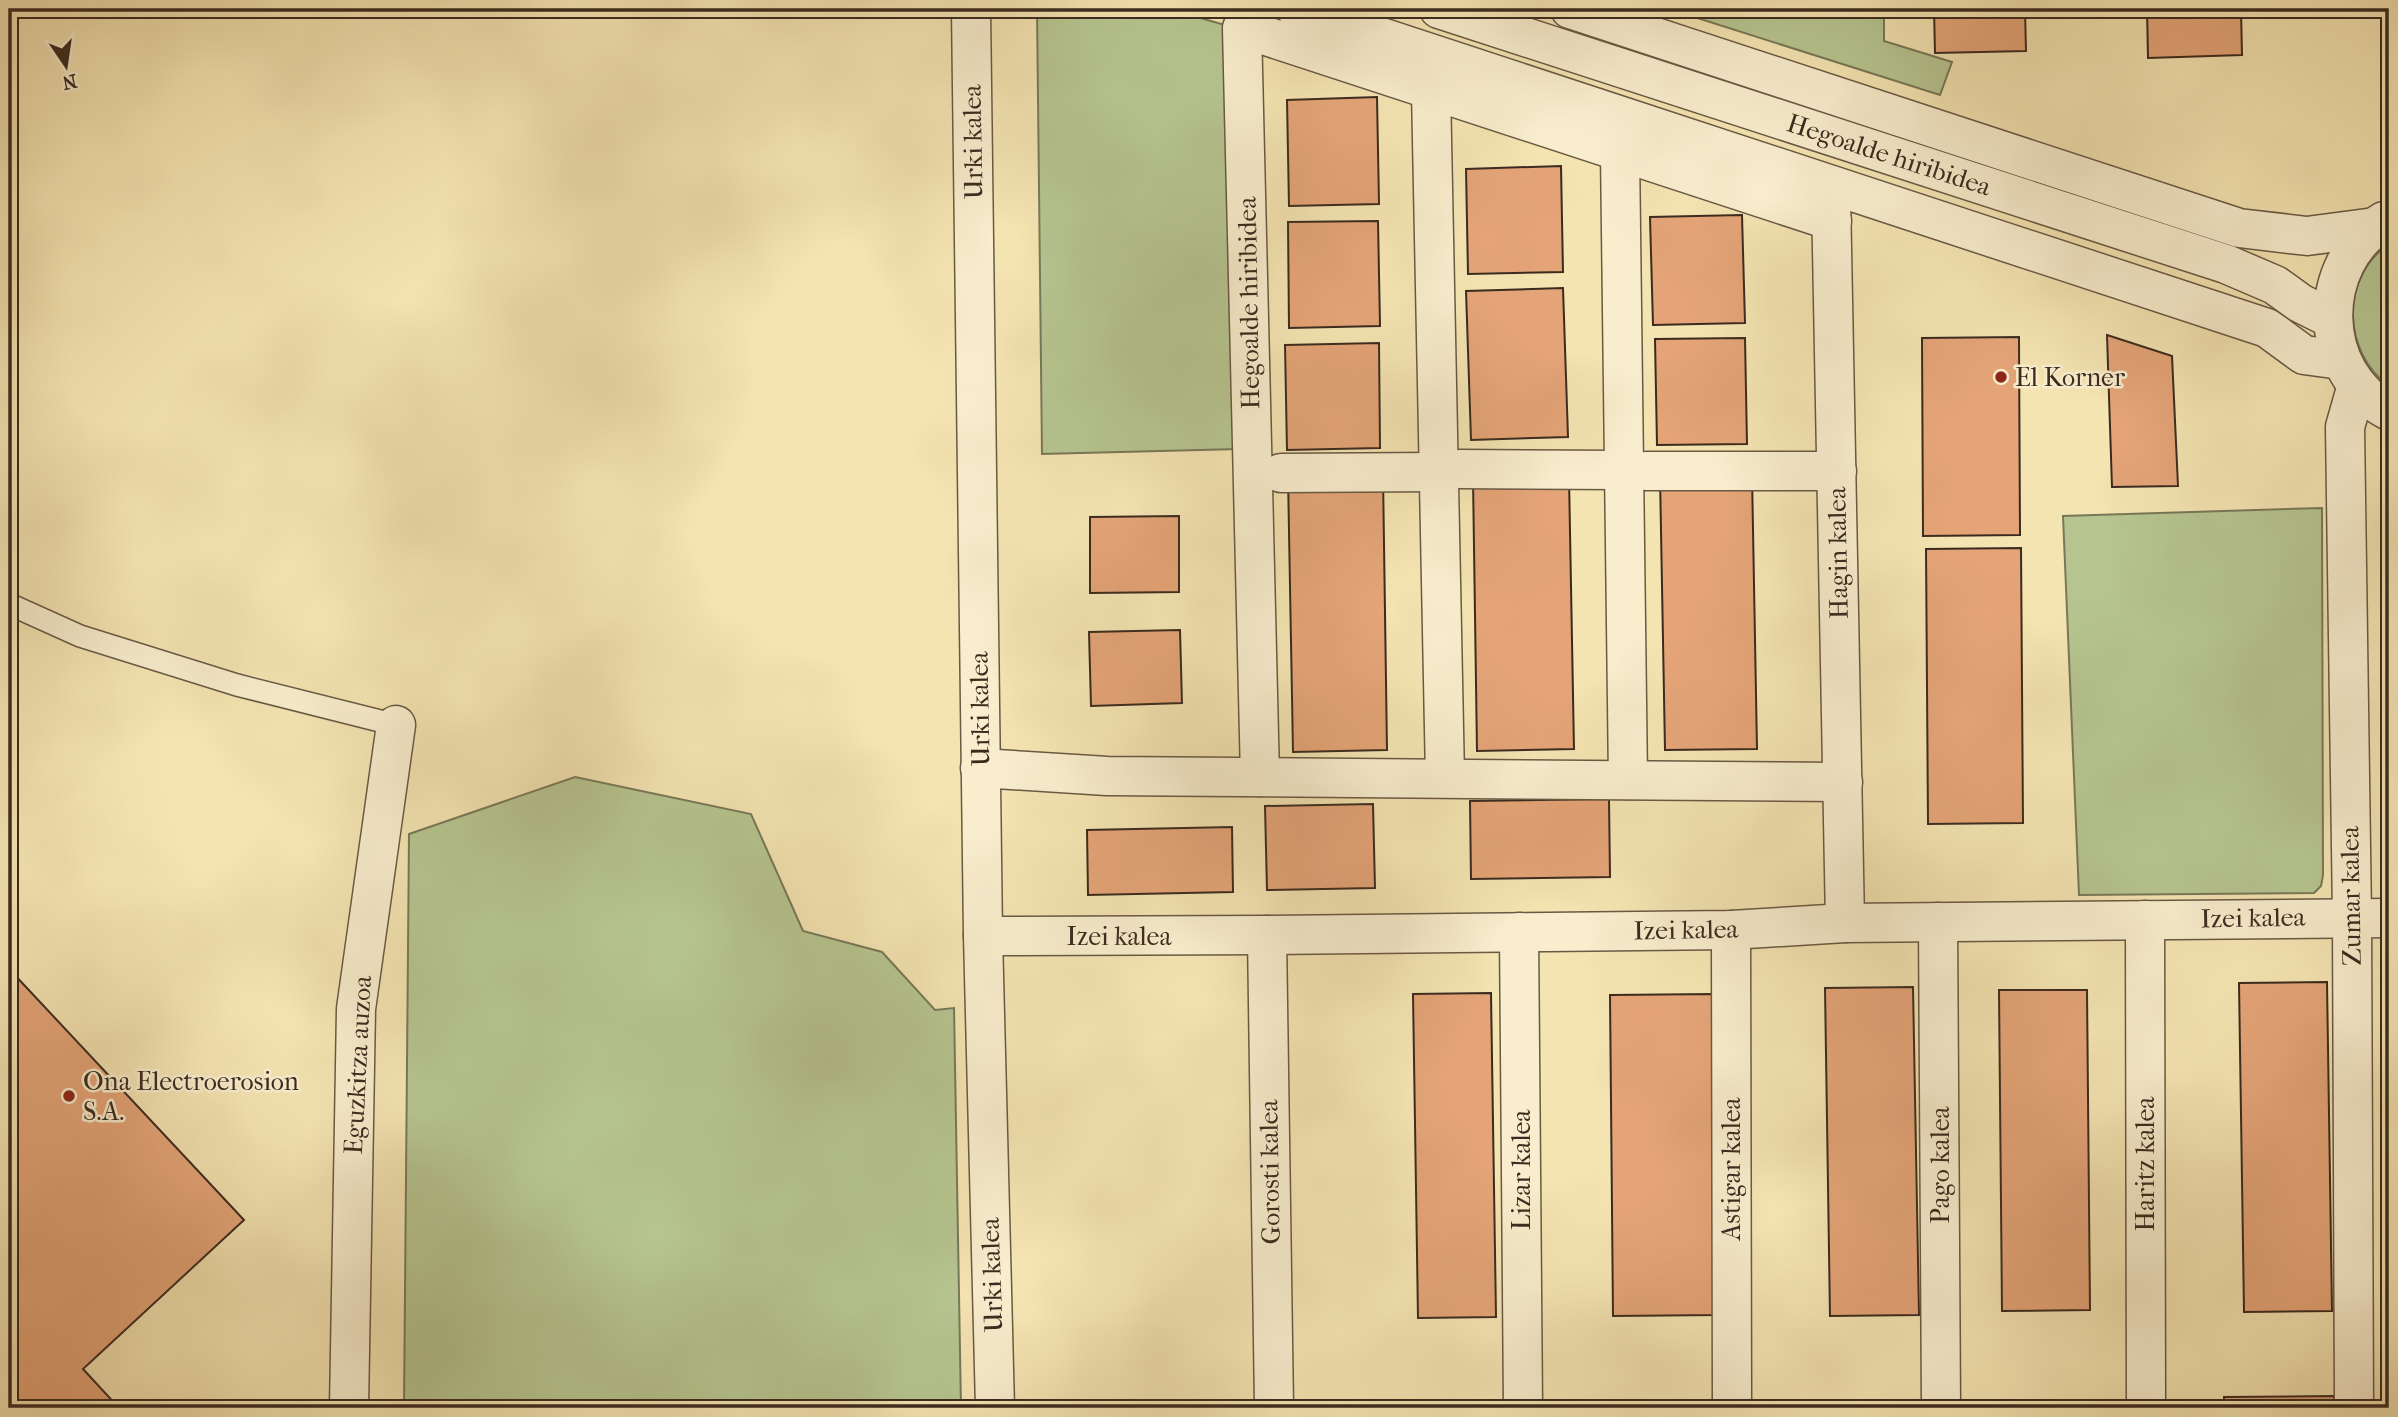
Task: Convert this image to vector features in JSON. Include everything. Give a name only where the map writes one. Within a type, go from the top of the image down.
[{"type":"street","name":"Urki kalea","points":[[971,9],[983,936],[995,1408]]},
{"type":"street","points":[[1296,9],[2267,328],[2304,355],[2349,372]]},
{"type":"street","name":"Hegoalde hiribidea","points":[[1439,9],[2226,264],[2275,285],[2300,303],[2332,319]]},
{"type":"street","points":[[1570,9],[2239,228],[2307,236],[2382,223]]},
{"type":"street","name":"Hegoalde hiribidea","points":[[1261,777],[1242,28],[1832,221]]},
{"type":"street","points":[[1431,90],[1449,471],[1445,778]]},
{"type":"street","points":[[1620,152],[1635,470],[1628,780]]},
{"type":"street","name":"Hagin kalea","points":[[1831,183],[1845,923]]},
{"type":"street","points":[[2382,223],[2351,252],[2336,284],[2332,319],[2334,340],[2349,372],[2378,405],[2389,411]]},
{"type":"street","name":"Zumar kalea","points":[[2349,372],[2345,427],[2352,917],[2354,1408]]},
{"type":"street","points":[[1281,473],[1837,471]]},
{"type":"street","name":"Eguzkitza auzoa","points":[[349,1408],[356,1009],[396,725]]},
{"type":"street","points":[[981,768],[1108,776],[1843,782]]},
{"type":"street","name":"Izei kalea","points":[[983,936],[1731,930],[1845,923],[2389,918]]},
{"type":"street","name":"Haritz kalea","points":[[2145,920],[2146,1408]]},
{"type":"street","name":"Pago kalea","points":[[1938,922],[1941,1408]]},
{"type":"street","name":"Astigar kalea","points":[[1731,930],[1732,1408]]},
{"type":"street","name":"Lizar kalea","points":[[1520,932],[1523,1408]]},
{"type":"street","name":"Gorosti kalea","points":[[1267,935],[1274,1408]]},
{"type":"lane","points":[[9,604],[80,636],[237,685],[396,725]]},
{"type":"green space","points":[[1037,9],[1169,9],[1225,25],[1239,449],[1042,454]]},
{"type":"green space","points":[[1669,9],[1884,9],[1884,41],[1952,62],[1940,95]]},
{"type":"green space","points":[[2389,244],[2389,386],[2373,371],[2362,354],[2355,335],[2353,315],[2355,294],[2362,275],[2373,258]]},
{"type":"green space","points":[[2322,508],[2321,886],[2314,893],[2079,895],[2063,516]]},
{"type":"green space","points":[[575,777],[751,814],[803,931],[882,952],[935,1010],[954,1008],[961,1408],[404,1408],[409,834]]},
{"type":"building","points":[[1934,9],[2025,9],[2026,51],[1935,53]]},
{"type":"building","points":[[2147,9],[2241,9],[2242,55],[2148,58]]},
{"type":"building","points":[[1377,97],[1379,204],[1289,206],[1287,100]]},
{"type":"building","points":[[1561,166],[1563,272],[1468,274],[1466,169]]},
{"type":"building","points":[[1742,215],[1745,323],[1653,325],[1650,217]]},
{"type":"building","points":[[1378,221],[1380,326],[1289,328],[1288,222]]},
{"type":"building","points":[[1563,288],[1568,437],[1471,440],[1466,291]]},
{"type":"building","points":[[2107,335],[2172,356],[2178,486],[2112,487]]},
{"type":"building","points":[[2019,337],[2020,535],[1923,536],[1922,338]]},
{"type":"building","points":[[1745,338],[1747,444],[1657,445],[1655,339]]},
{"type":"building","points":[[1379,343],[1380,448],[1287,450],[1285,345]]},
{"type":"building","points":[[1752,474],[1757,749],[1665,750],[1660,476]]},
{"type":"building","points":[[1383,475],[1387,750],[1293,752],[1288,476]]},
{"type":"building","points":[[1569,477],[1574,749],[1477,751],[1473,479]]},
{"type":"building","points":[[1179,516],[1179,592],[1090,593],[1090,517]]},
{"type":"building","points":[[2021,548],[2023,823],[1928,824],[1926,549]]},
{"type":"building","points":[[1180,630],[1182,703],[1091,706],[1089,632]]},
{"type":"building","points":[[1609,799],[1610,877],[1471,879],[1470,801]]},
{"type":"building","points":[[1373,804],[1375,888],[1267,890],[1265,806]]},
{"type":"building","points":[[1232,827],[1233,892],[1088,895],[1087,830]]},
{"type":"building","name":"Ona Electroerosion S.A.","points":[[11,971],[244,1220],[83,1369],[119,1408],[9,1408]]},
{"type":"building","points":[[2327,982],[2332,1311],[2244,1312],[2239,983]]},
{"type":"building","points":[[1913,987],[1919,1315],[1830,1316],[1825,988]]},
{"type":"building","points":[[1999,990],[2087,990],[2090,1310],[2002,1311]]},
{"type":"building","points":[[1491,993],[1496,1317],[1418,1318],[1413,994]]},
{"type":"building","points":[[1714,994],[1717,1315],[1613,1316],[1610,995]]},
{"type":"building","points":[[2334,1396],[2334,1408],[2224,1408],[2224,1397]]},
{"type":"building","points":[[2131,1400],[2131,1408],[2031,1408],[2031,1401]]},
{"type":"building","points":[[1923,1403],[1923,1408],[1825,1408],[1825,1405]]},
{"type":"place","name":"El Korner","points":[[2001,377]]},
{"type":"place","name":"Ona Electroerosion S.A.","points":[[69,1096]]}]
